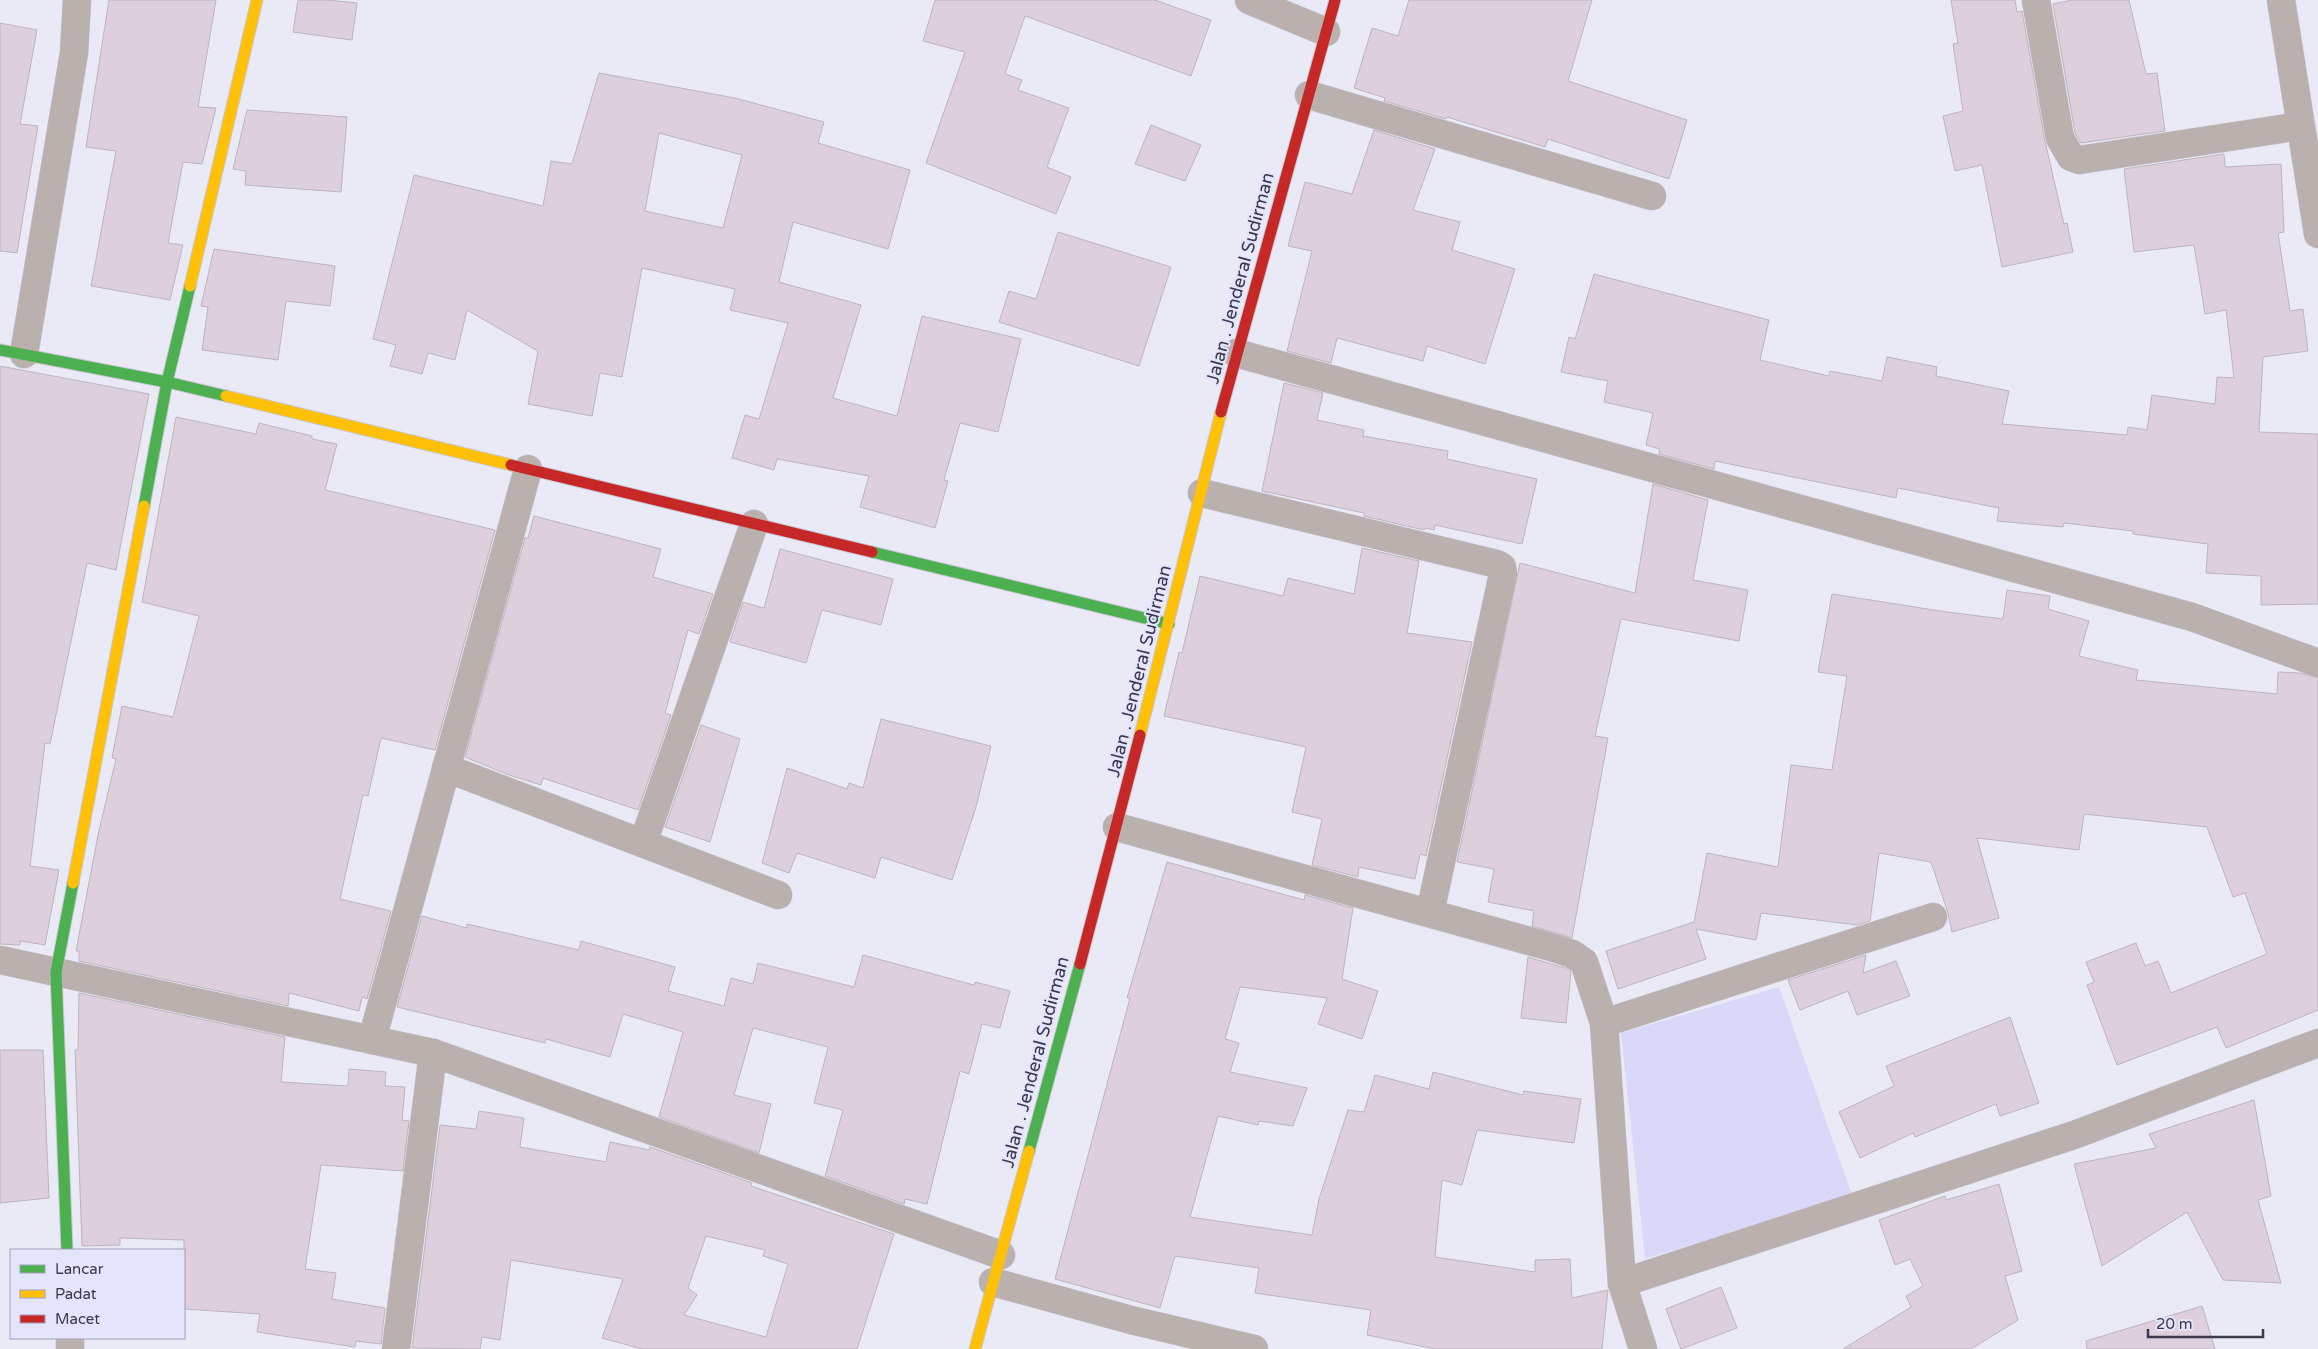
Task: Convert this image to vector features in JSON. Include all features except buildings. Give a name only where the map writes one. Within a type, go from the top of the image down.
[{"type":"street","points":[[77,0],[74,53],[12,352],[167,382],[1169,624]]},
{"type":"street","points":[[67,1249],[56,972],[167,382],[257,0]]},
{"type":"street","points":[[1249,0],[1326,32]]},
{"type":"street","name":"Jalan . Jenderal Sudirman","points":[[975,1349],[1117,827],[1236,353],[1334,0]]},
{"type":"street","points":[[2036,0],[2060,138],[2071,157],[2079,160],[2300,126]]},
{"type":"street","points":[[2281,0],[2318,234]]},
{"type":"street","points":[[1309,95],[1652,196]]},
{"type":"street","points":[[1236,353],[2192,617],[2318,663]]},
{"type":"street","points":[[372,1040],[528,469]]},
{"type":"street","points":[[1202,493],[1497,564],[1502,567],[1503,574],[1430,913]]},
{"type":"street","points":[[643,844],[754,524]]},
{"type":"street","points":[[446,768],[778,895]]},
{"type":"street","points":[[1117,827],[1572,954],[1584,962],[1604,1023],[1622,1283],[1643,1349]]},
{"type":"street","points":[[1604,1023],[1934,917]]},
{"type":"street","points":[[0,960],[433,1053],[1001,1255]]},
{"type":"street","points":[[1622,1283],[2074,1135],[2318,1043]]},
{"type":"street","points":[[396,1349],[433,1053]]},
{"type":"street","points":[[993,1282],[1131,1320],[1254,1349]]},
{"type":"shaded area","points":[[1779,987],[1852,1195],[1645,1259],[1621,1033]]},
{"type":"traffic: fast","points":[[144,506],[167,382],[190,286]]},
{"type":"traffic: fast","points":[[0,350],[167,382],[226,396]]},
{"type":"traffic: fast","points":[[872,552],[1169,624]]},
{"type":"traffic: fast","points":[[67,1249],[56,972],[73,883]]},
{"type":"traffic: fast","points":[[1029,1151],[1080,964]]},
{"type":"traffic: slow","points":[[190,286],[257,0]]},
{"type":"traffic: slow","points":[[226,396],[511,465]]},
{"type":"traffic: slow","points":[[1140,735],[1221,412]]},
{"type":"traffic: slow","points":[[73,883],[144,506]]},
{"type":"traffic: slow","points":[[975,1349],[1029,1151]]},
{"type":"traffic: jam","points":[[1221,412],[1335,0]]},
{"type":"traffic: jam","points":[[511,465],[872,552]]},
{"type":"traffic: jam","points":[[1080,964],[1140,735]]}]
